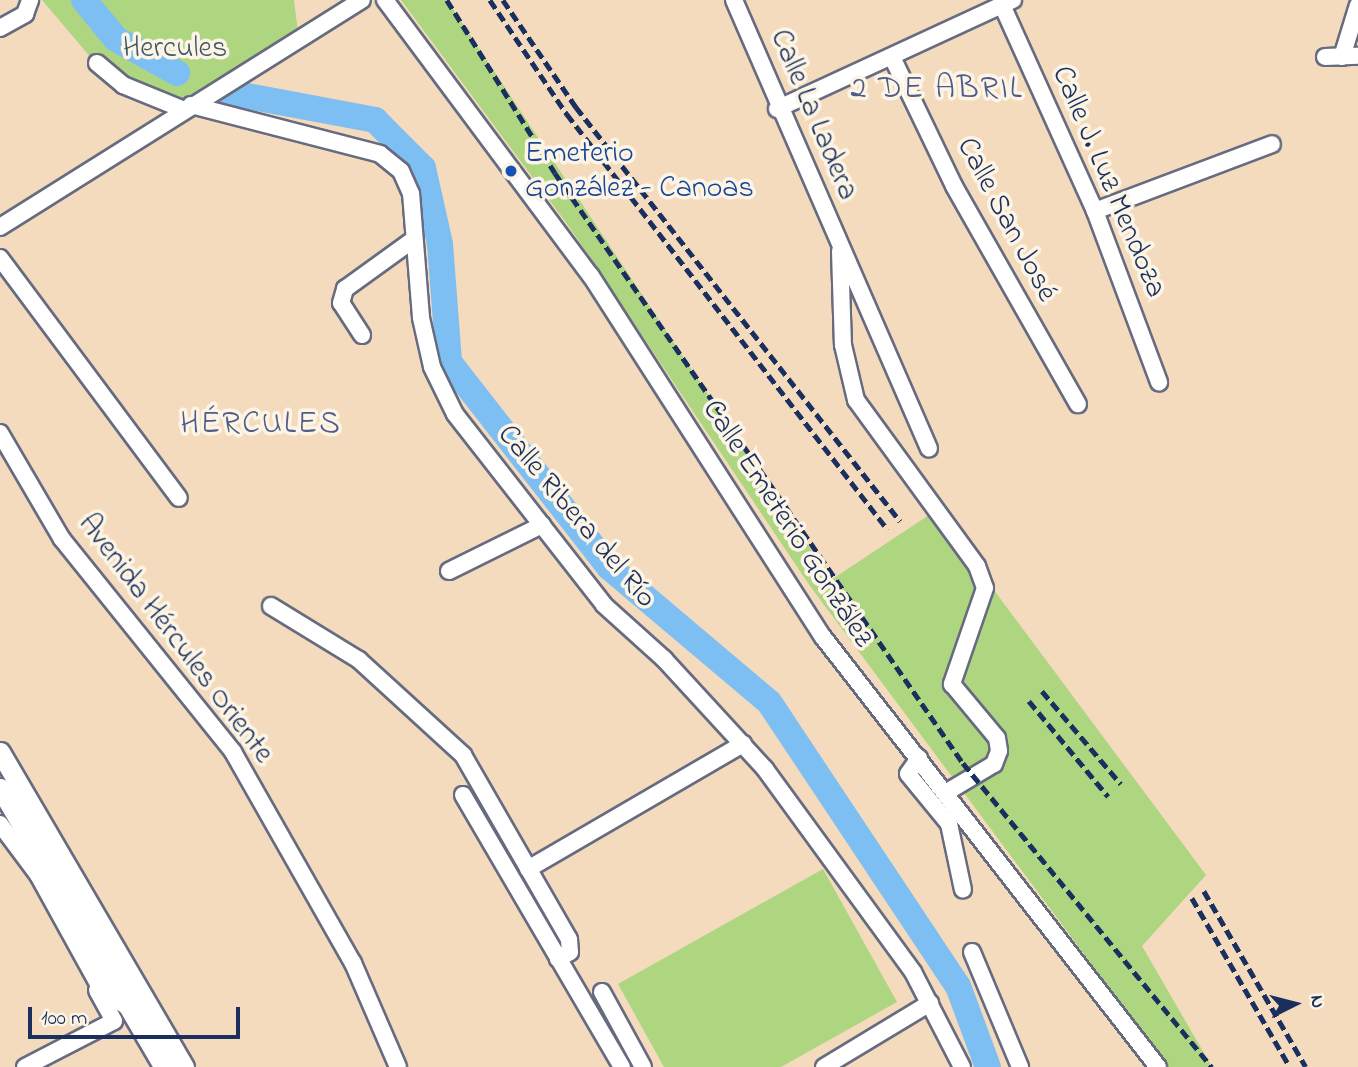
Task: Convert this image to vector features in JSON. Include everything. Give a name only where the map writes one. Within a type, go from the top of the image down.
[{"type":"main road","points":[[0,752],[184,1067]]},
{"type":"main road","points":[[0,788],[164,1067]]},
{"type":"street","points":[[0,28],[25,14],[30,0]]},
{"type":"street","points":[[0,227],[187,107],[362,0]]},
{"type":"street","name":"Calle Emeterio González","points":[[385,0],[591,276],[823,636],[947,792],[1158,1067]]},
{"type":"street","name":"Calle La Ladera","points":[[734,0],[777,109],[929,448]]},
{"type":"street","points":[[777,109],[1008,2]]},
{"type":"street","name":"Calle J. Luz Mendoza","points":[[1008,2],[1095,211],[1159,382]]},
{"type":"street","points":[[1342,57],[1358,5]]},
{"type":"street","name":"Calle San José","points":[[892,57],[973,222],[1078,404]]},
{"type":"street","name":"Calle Ribera del Río","points":[[97,63],[122,85],[187,107],[380,154],[401,171],[411,193],[414,239],[432,367],[455,414],[604,605],[743,744],[930,1003],[962,1067]]},
{"type":"street","points":[[1095,211],[1272,144]]},
{"type":"street","points":[[362,335],[341,303],[345,289],[414,239]]},
{"type":"street","name":"Calle La Ladera","points":[[840,251],[843,345],[865,419],[977,566],[985,588],[952,684],[997,738],[999,751],[994,764],[947,792]]},
{"type":"street","points":[[0,258],[179,498]]},
{"type":"street","name":"Avenida Hércules Oriente","points":[[0,433],[62,539],[233,751],[353,963],[398,1067]]},
{"type":"street","points":[[449,571],[542,525]]},
{"type":"street","points":[[271,606],[359,660],[463,755],[569,939],[570,952],[558,959]]},
{"type":"street","points":[[528,869],[743,744]]},
{"type":"street","points":[[919,758],[908,774],[949,824],[963,890]]},
{"type":"street","points":[[463,795],[622,1067]]},
{"type":"street","points":[[0,824],[38,875],[114,1021],[25,1067]]},
{"type":"street","points":[[972,952],[1020,1067]]},
{"type":"street","points":[[81,960],[102,991],[129,1008]]},
{"type":"street","points":[[601,992],[643,1067]]},
{"type":"street","points":[[824,1067],[930,1003]]},
{"type":"green space","name":"Hercules","points":[[42,0],[294,0],[298,32],[187,101],[120,92]]},
{"type":"green space","points":[[401,0],[447,0],[831,580],[935,511],[1206,875],[1142,946],[1212,1067],[1168,1067],[810,586],[570,228]]},
{"type":"green space","points":[[823,869],[897,1002],[781,1067],[664,1067],[618,984]]},
{"type":"waterway","points":[[84,0],[116,39],[177,73]]},
{"type":"waterway","points":[[226,92],[375,120],[423,168],[440,244],[449,362],[609,567],[769,702],[958,986],[988,1067]]},
{"type":"railway","points":[[447,0],[555,173],[963,763],[1212,1067]]},
{"type":"railway","points":[[490,0],[567,114],[888,530]]},
{"type":"railway","points":[[503,0],[576,107],[900,521]]},
{"type":"railway","points":[[1042,691],[1121,784]]},
{"type":"railway","points":[[1029,701],[1108,796]]},
{"type":"railway","points":[[1204,891],[1306,1067]]},
{"type":"railway","points":[[1192,898],[1290,1067]]},
{"type":"place","name":"Emeterio González - Canoas","points":[[511,171]]},
{"type":"district","name":"2 DE ABRIL","points":[[937,90]]},
{"type":"district","name":"HÉRCULES","points":[[261,425]]}]
